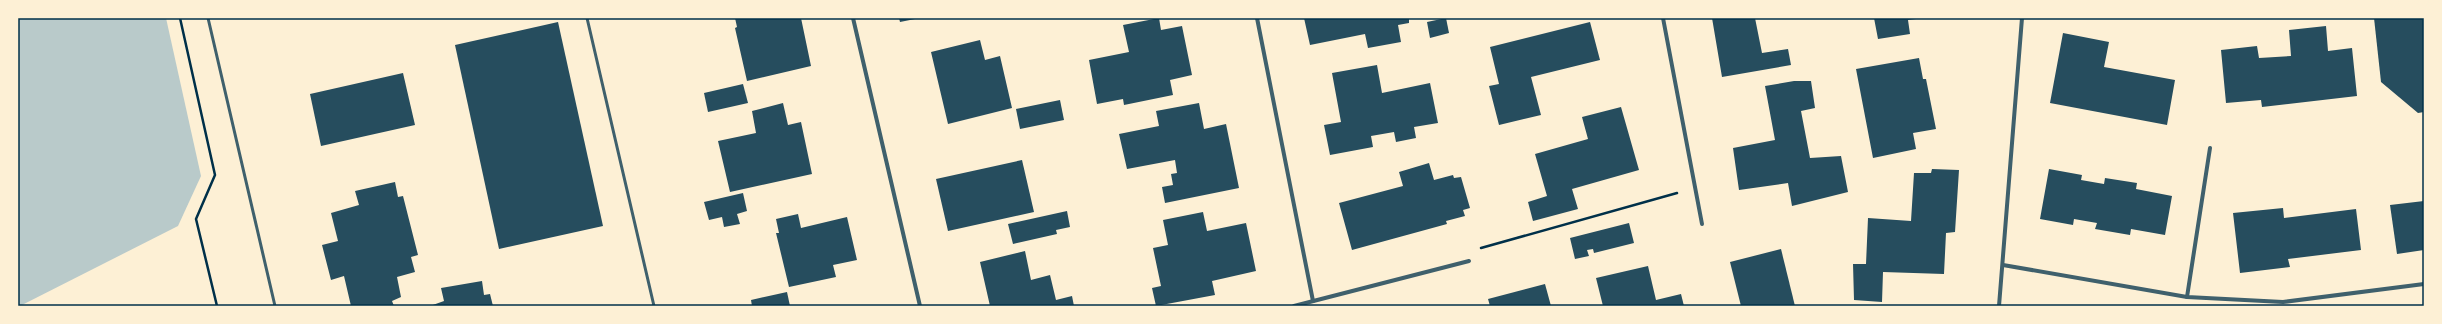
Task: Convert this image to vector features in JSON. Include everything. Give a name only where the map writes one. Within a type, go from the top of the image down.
[{"type":"street","points":[[853,18],[920,306]]},
{"type":"street","points":[[1257,18],[1313,301]]},
{"type":"street","points":[[1663,18],[1702,224]]},
{"type":"street","points":[[2000,306],[2022,18]]},
{"type":"street","points":[[2187,297],[2210,148]]},
{"type":"street","points":[[1294,306],[1469,261]]},
{"type":"street","points":[[2003,265],[2187,297],[2283,304],[2424,284]]},
{"type":"lane","points":[[208,18],[275,306]]},
{"type":"lane","points":[[586,18],[654,306]]},
{"type":"path","points":[[180,18],[215,175],[196,219],[217,306]]},
{"type":"path","points":[[1469,261],[1474,250],[1694,188]]},
{"type":"shaded area","points":[[18,18],[166,18],[201,176],[178,226],[20,306],[18,306]]},
{"type":"building","points":[[735,18],[801,18],[811,66],[747,81],[735,28],[737,27]]},
{"type":"building","points":[[899,18],[915,18],[915,19],[900,22]]},
{"type":"building","points":[[1159,18],[1161,30],[1182,26],[1192,75],[1170,80],[1173,95],[1124,105],[1123,99],[1097,104],[1089,60],[1129,52],[1123,25]]},
{"type":"building","points":[[1304,18],[1409,18],[1409,23],[1398,25],[1401,42],[1368,48],[1365,34],[1310,45]]},
{"type":"building","points":[[1446,18],[1449,33],[1430,38],[1427,22]]},
{"type":"building","points":[[1712,18],[1755,18],[1762,53],[1788,49],[1791,65],[1722,77]]},
{"type":"building","points":[[1874,18],[1916,19],[1908,20],[1910,34],[1878,39]]},
{"type":"building","points":[[2374,18],[2423,18],[2424,112],[2418,113],[2381,82]]},
{"type":"building","points":[[558,22],[603,226],[499,249],[455,45]]},
{"type":"building","points":[[1590,22],[1600,60],[1531,77],[1541,115],[1499,125],[1489,86],[1499,84],[1490,47]]},
{"type":"building","points":[[2326,26],[2328,51],[2352,48],[2357,96],[2262,107],[2261,100],[2226,103],[2221,50],[2257,46],[2259,58],[2291,56],[2289,30]]},
{"type":"building","points":[[2063,33],[2109,42],[2104,67],[2175,80],[2167,125],[2050,103]]},
{"type":"building","points":[[980,40],[985,60],[1000,56],[1012,108],[948,124],[931,52]]},
{"type":"building","points":[[1919,58],[1923,79],[1926,79],[1936,129],[1913,133],[1916,149],[1873,158],[1856,69]]},
{"type":"building","points":[[1377,65],[1382,93],[1430,83],[1438,123],[1414,127],[1416,138],[1396,142],[1394,132],[1371,136],[1373,147],[1330,155],[1324,125],[1341,122],[1332,73]]},
{"type":"building","points":[[403,73],[415,125],[321,146],[310,94]]},
{"type":"building","points":[[1794,81],[1811,81],[1815,108],[1801,111],[1810,158],[1841,156],[1848,192],[1792,206],[1788,183],[1739,190],[1733,148],[1775,140],[1765,86]]},
{"type":"building","points":[[743,84],[748,103],[708,112],[704,93]]},
{"type":"building","points":[[1060,100],[1064,120],[1020,129],[1016,109]]},
{"type":"building","points":[[783,103],[788,125],[801,122],[812,174],[730,192],[718,141],[756,133],[752,111]]},
{"type":"building","points":[[1199,103],[1204,129],[1226,124],[1239,188],[1165,203],[1162,187],[1173,185],[1171,174],[1177,173],[1175,160],[1127,169],[1119,134],[1159,126],[1156,111]]},
{"type":"building","points":[[1621,107],[1639,170],[1572,189],[1578,209],[1533,221],[1528,202],[1547,196],[1535,154],[1588,139],[1582,117]]},
{"type":"building","points":[[1022,160],[1034,212],[948,231],[936,179]]},
{"type":"building","points":[[1429,163],[1434,180],[1453,175],[1454,178],[1461,177],[1470,208],[1463,210],[1465,216],[1446,221],[1447,224],[1352,250],[1339,203],[1403,186],[1399,172]]},
{"type":"building","points":[[1932,169],[1959,170],[1955,232],[1946,233],[1944,274],[1883,272],[1882,302],[1854,300],[1853,264],[1866,264],[1868,218],[1911,221],[1914,173],[1931,173]]},
{"type":"building","points":[[2049,169],[2082,175],[2081,180],[2104,184],[2105,178],[2137,183],[2136,189],[2172,196],[2165,235],[2131,229],[2130,235],[2095,229],[2097,223],[2074,219],[2073,225],[2040,219]]},
{"type":"building","points":[[395,182],[398,197],[403,196],[418,255],[411,257],[415,272],[397,277],[401,297],[392,301],[394,306],[351,306],[344,276],[331,280],[322,245],[338,241],[331,213],[359,205],[355,191]]},
{"type":"building","points":[[743,193],[747,211],[737,214],[740,224],[724,227],[722,217],[709,220],[704,202]]},
{"type":"building","points":[[2424,201],[2424,250],[2397,254],[2390,205]]},
{"type":"building","points":[[2283,208],[2284,218],[2356,209],[2361,250],[2288,259],[2290,267],[2240,273],[2233,213]]},
{"type":"building","points":[[1067,211],[1070,227],[1056,230],[1057,234],[1013,244],[1008,224]]},
{"type":"building","points":[[1203,212],[1207,231],[1246,223],[1256,271],[1212,281],[1215,295],[1156,306],[1152,288],[1161,286],[1153,248],[1168,245],[1163,220]]},
{"type":"building","points":[[798,214],[801,228],[847,217],[857,260],[833,265],[836,277],[789,287],[776,233],[779,233],[776,219]]},
{"type":"building","points":[[1629,223],[1634,243],[1594,253],[1593,249],[1587,250],[1589,256],[1575,259],[1570,238]]},
{"type":"building","points":[[1781,249],[1795,306],[1741,306],[1730,262]]},
{"type":"building","points":[[1025,251],[1031,280],[1050,275],[1056,300],[1072,296],[1074,306],[990,306],[980,262]]},
{"type":"building","points":[[1648,266],[1656,300],[1681,294],[1684,306],[1603,306],[1596,278]]},
{"type":"building","points":[[482,281],[484,295],[490,294],[493,306],[430,306],[444,301],[441,288]]},
{"type":"building","points":[[1545,284],[1551,306],[1490,306],[1488,299]]},
{"type":"building","points":[[787,292],[790,306],[752,306],[751,300]]}]
